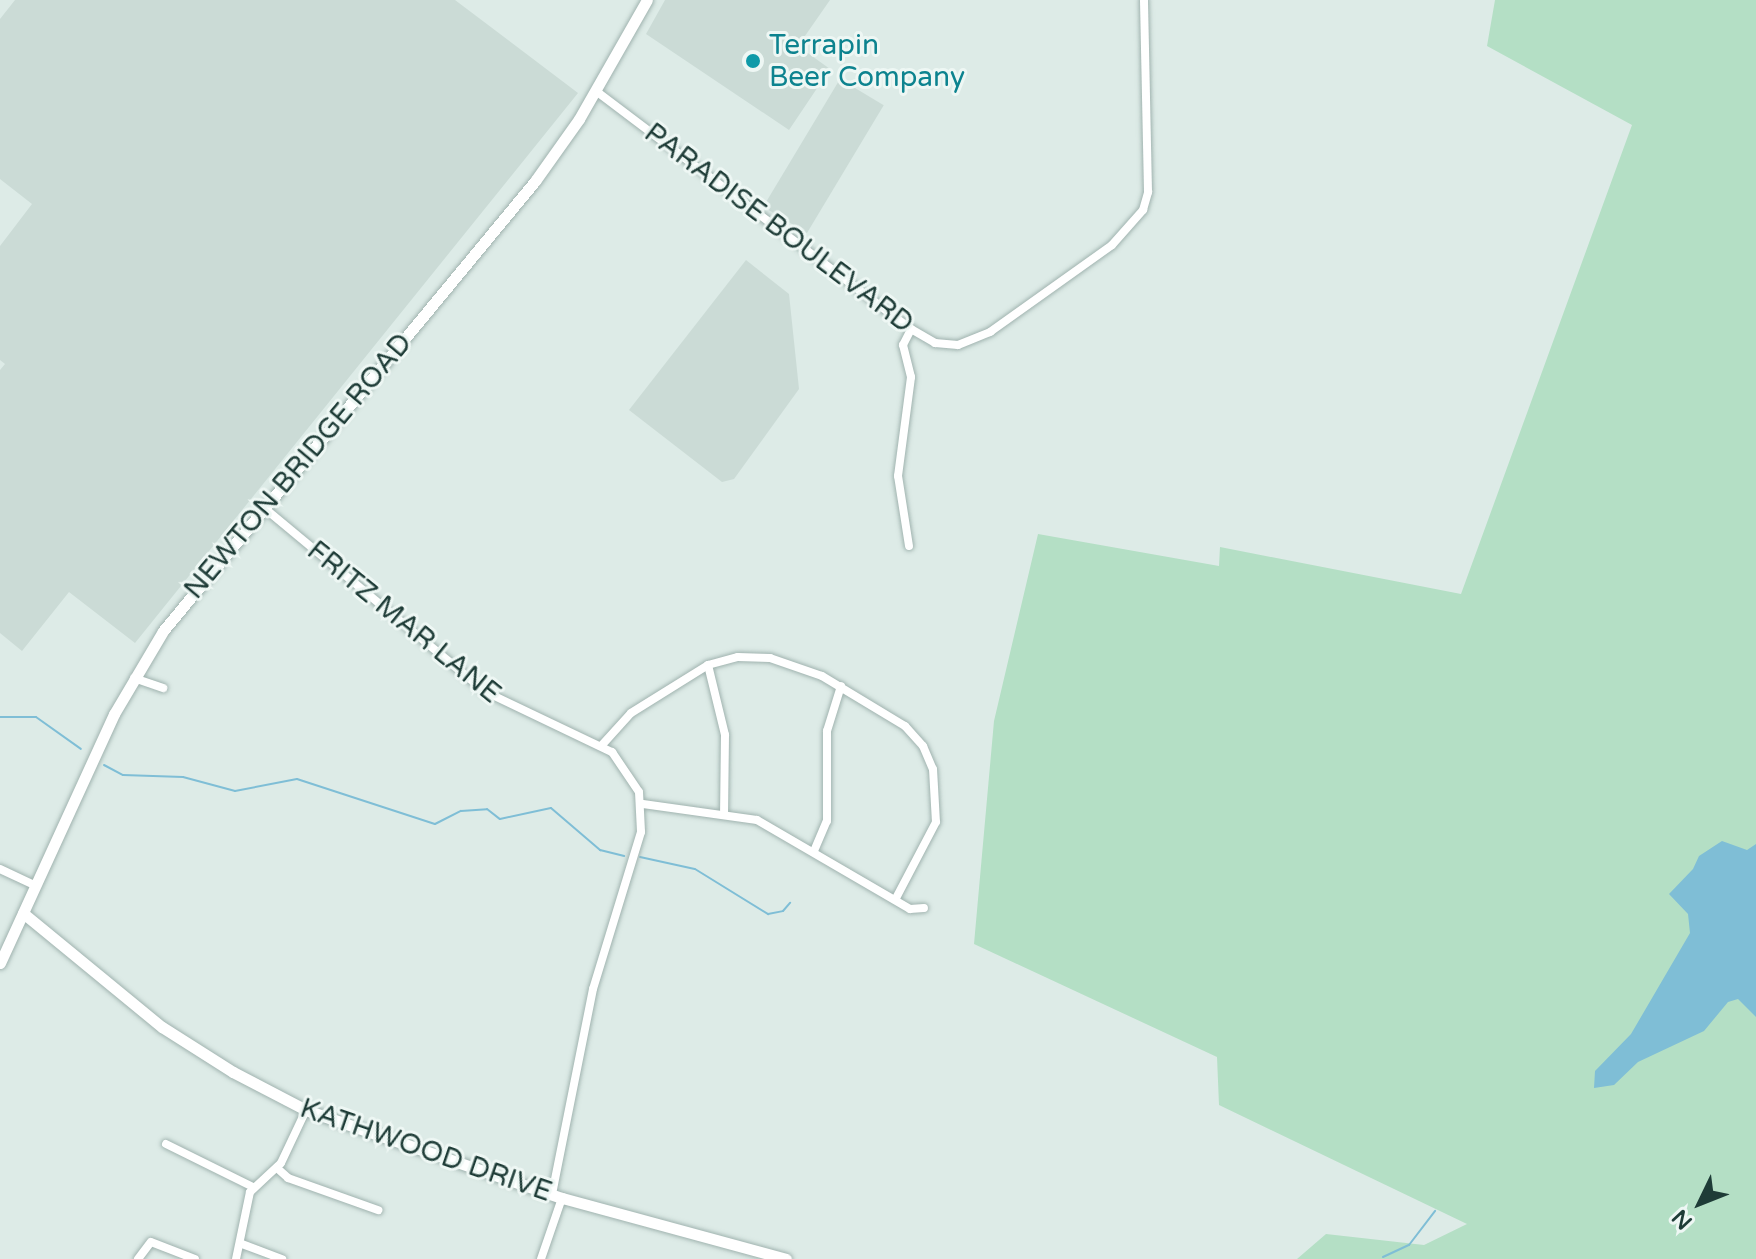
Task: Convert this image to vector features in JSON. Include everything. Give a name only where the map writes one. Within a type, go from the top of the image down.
[{"type":"main road","name":"NEWTON BRIDGE ROAD","points":[[0,963],[134,678],[185,601],[535,181],[596,91],[647,0]]},
{"type":"main road","name":"KATHWOOD DRIVE","points":[[23,913],[162,1027],[233,1072],[306,1110],[557,1196],[786,1259]]},
{"type":"street","name":"PARADISE BOULEVARD","points":[[596,91],[911,329],[945,345],[979,339],[1136,222],[1148,192],[1144,0]]},
{"type":"street","points":[[909,546],[898,476],[911,377],[903,345],[911,329]]},
{"type":"street","name":"FRITZ MAR LANE","points":[[263,507],[486,692],[518,711],[602,745],[629,770],[643,804]]},
{"type":"street","points":[[602,745],[631,713],[708,665],[738,657],[770,658],[841,686],[905,726],[923,746],[936,782],[932,835],[895,900]]},
{"type":"street","points":[[708,665],[725,735],[724,813]]},
{"type":"street","points":[[134,678],[163,688]]},
{"type":"street","points":[[814,851],[827,821],[827,731],[841,686]]},
{"type":"street","points":[[541,1259],[557,1196],[593,989],[641,832],[643,804],[724,813],[768,824],[910,909],[924,908]]},
{"type":"street","points":[[0,869],[35,885]]},
{"type":"street","points":[[236,1259],[253,1187],[277,1168],[306,1110]]},
{"type":"street","points":[[166,1144],[253,1187]]},
{"type":"street","points":[[277,1168],[288,1178],[378,1210]]},
{"type":"street","points":[[138,1259],[151,1242],[195,1259]]},
{"type":"street","points":[[242,1244],[282,1259]]},
{"type":"shaded area","points":[[15,0],[455,0],[578,93],[135,643],[69,592],[22,651],[0,633],[0,370],[5,364],[0,360],[0,246],[32,204],[0,179],[0,19]]},
{"type":"shaded area","points":[[665,0],[830,0],[798,46],[830,69],[789,130],[646,34]]},
{"type":"shaded area","points":[[840,79],[884,105],[807,233],[763,207]]},
{"type":"shaded area","points":[[746,260],[789,294],[799,389],[734,479],[722,482],[629,410]]},
{"type":"green space","points":[[1495,0],[1756,0],[1756,1259],[1297,1259],[1326,1234],[1424,1245],[1467,1224],[1219,1105],[1217,1057],[974,944],[994,721],[1038,534],[1219,566],[1220,547],[1461,594],[1632,125],[1487,46]]},
{"type":"water","points":[[1722,841],[1747,850],[1756,844],[1756,1017],[1738,999],[1728,1002],[1704,1031],[1638,1062],[1614,1085],[1594,1088],[1595,1071],[1631,1034],[1690,933],[1688,914],[1669,894],[1693,869],[1699,856]]},
{"type":"waterway","points":[[0,717],[36,717],[81,749]]},
{"type":"waterway","points":[[104,765],[123,775],[183,777],[235,791],[297,779],[435,824],[461,811],[487,809],[500,819],[551,808],[600,850],[624,856]]},
{"type":"waterway","points":[[640,857],[695,869],[768,914],[783,911],[790,903]]},
{"type":"waterway","points":[[1383,1257],[1409,1245],[1435,1211]]},
{"type":"place","name":"Terrapin Beer Company","points":[[753,61]]}]
